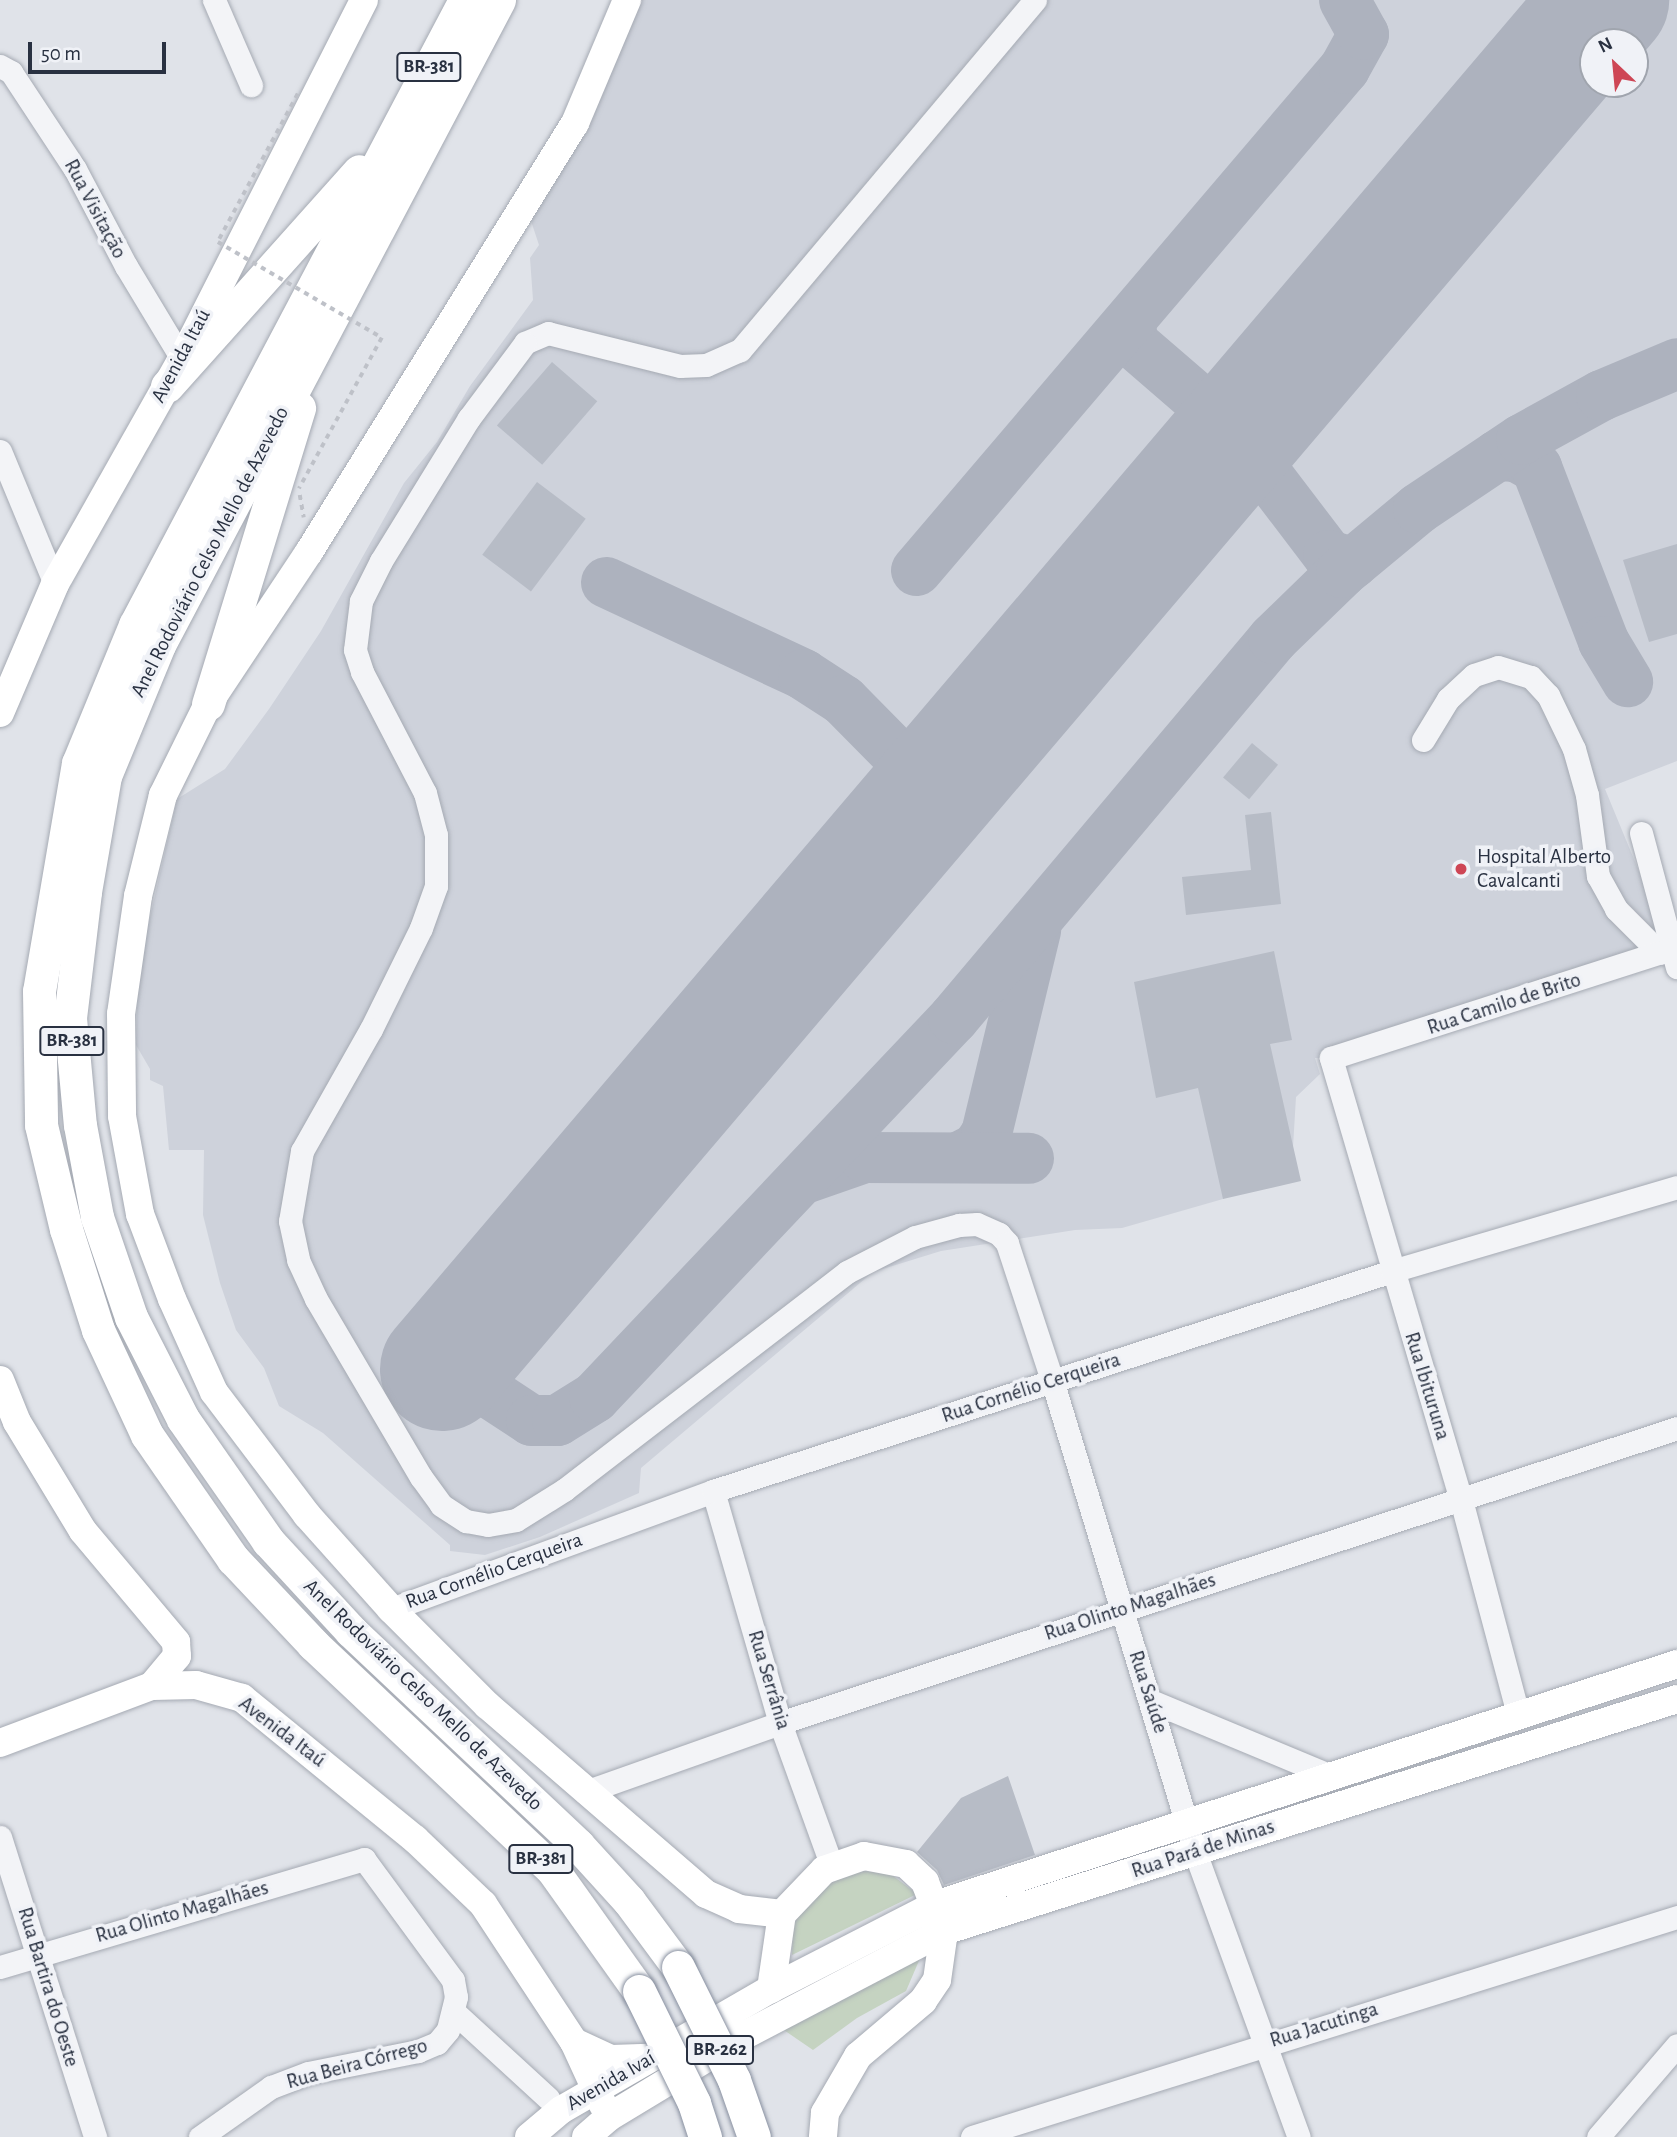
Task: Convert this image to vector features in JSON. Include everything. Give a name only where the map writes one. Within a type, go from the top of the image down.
[{"type":"highway","name":"Anel Rodoviário Celso Mello de Azevedo","points":[[465,0],[135,625],[78,763],[39,991],[41,1125],[66,1229],[98,1330],[147,1435],[233,1559],[313,1644],[552,1869],[639,1991],[694,2103],[705,2137]]},
{"type":"highway","name":"Anel Rodoviário Celso Mello de Azevedo","points":[[499,0],[159,645],[105,776],[85,892],[70,1018],[80,1125],[97,1217],[131,1317],[183,1419],[268,1541],[351,1631],[578,1845],[629,1901],[678,1967],[734,2080],[754,2137]]},
{"type":"highway","points":[[174,372],[393,133]]},
{"type":"highway","points":[[208,704],[325,326]]},
{"type":"main road","name":"Avenida Itaú","points":[[0,713],[55,584],[174,372],[364,0]]},
{"type":"main road","name":"Anel Rodoviário Celso Mello de Azevedo","points":[[627,0],[575,123],[309,552],[208,704],[163,794],[138,896],[121,1014],[122,1116],[140,1214],[172,1299],[214,1392],[307,1515],[391,1609],[487,1705],[706,1894],[739,1909],[782,1913]]},
{"type":"main road","points":[[0,1380],[17,1422],[83,1531],[176,1642],[177,1656],[152,1686],[0,1743]]},
{"type":"main road","name":"Rua Pará de Minas","points":[[771,1989],[939,1918],[1188,1824],[1677,1664]]},
{"type":"main road","name":"Avenida Itaú","points":[[152,1686],[196,1685],[242,1698],[415,1839],[483,1905],[574,2042],[612,2127]]},
{"type":"main road","name":"Rua Pará de Minas","points":[[743,2036],[939,1918],[1195,1852],[1677,1699]]},
{"type":"main road","points":[[771,1989],[782,1913],[832,1867],[864,1856],[906,1864],[925,1882],[939,1918],[937,1980],[923,2001],[858,2056],[825,2113],[823,2137]]},
{"type":"main road","name":"Avenida Ivaí","points":[[529,2137],[596,2089],[771,1989]]},
{"type":"main road","name":"Avenida Ivaí","points":[[586,2137],[612,2127],[743,2036]]},
{"type":"main road","points":[[574,2042],[611,2059],[652,2057]]},
{"type":"street","points":[[214,0],[251,85]]},
{"type":"street","name":"Rua Saúde","points":[[1035,0],[740,350],[706,365],[680,366],[548,333],[525,343],[469,418],[381,561],[361,601],[355,650],[362,673],[425,793],[436,835],[436,886],[421,928],[376,1018],[302,1151],[290,1221],[298,1260],[316,1299],[421,1477],[441,1505],[466,1521],[488,1525],[516,1520],[564,1490],[847,1272],[890,1248],[943,1229],[977,1224],[1007,1243],[1052,1380],[1195,1852],[1268,2043],[1299,2137]]},
{"type":"street","name":"Rua Visitação","points":[[0,65],[11,72],[75,169],[126,267],[174,372]]},
{"type":"street","points":[[0,451],[55,584]]},
{"type":"street","points":[[1423,740],[1448,699],[1474,675],[1498,667],[1531,677],[1548,695],[1574,749],[1587,794],[1598,876],[1616,909],[1671,954]]},
{"type":"street","points":[[1641,832],[1671,954]]},
{"type":"street","name":"Rua Camilo de Brito","points":[[1331,1059],[1671,954]]},
{"type":"street","name":"Rua Ibituruna","points":[[1331,1059],[1461,1500],[1518,1714]]},
{"type":"street","name":"Rua Cornélio Cerqueira","points":[[391,1609],[713,1491],[1392,1271],[1677,1187]]},
{"type":"street","name":"Rua Olinto Magalhães","points":[[585,1792],[780,1723],[1677,1428]]},
{"type":"street","name":"Rua Serrânia","points":[[713,1491],[780,1723],[832,1867]]},
{"type":"street","points":[[1151,1702],[1331,1776]]},
{"type":"street","name":"Rua Bartira do Oeste","points":[[0,1836],[95,2137]]},
{"type":"street","name":"Rua Olinto Magalhães","points":[[0,1967],[364,1859],[453,1980],[453,2011]]},
{"type":"street","name":"Rua Jacutinga","points":[[972,2137],[1016,2129],[1268,2043],[1677,1917]]},
{"type":"street","points":[[453,2011],[548,2098]]},
{"type":"street","name":"Rua Beira Córrego","points":[[200,2137],[271,2087],[307,2073],[418,2051],[437,2043],[453,2011]]},
{"type":"street","points":[[1598,2137],[1677,2045]]},
{"type":"path","points":[[298,94],[218,242],[382,338],[299,489]]},
{"type":"shaded area","points":[[642,0],[1677,0],[1677,761],[1605,789],[1671,949],[1331,1058],[1315,1058],[1320,1074],[1296,1097],[1293,1147],[1223,1199],[1122,1228],[1075,1230],[941,1251],[873,1272],[641,1468],[639,1493],[540,1537],[485,1555],[450,1551],[450,1545],[323,1433],[279,1406],[264,1368],[236,1330],[220,1283],[203,1215],[204,1150],[169,1150],[163,1086],[150,1080],[150,1069],[136,1045],[138,970],[177,799],[225,769],[269,709],[321,631],[404,483],[437,442],[470,386],[533,300],[530,258],[539,245],[531,221],[601,92]]},
{"type":"green space","points":[[834,1870],[888,1872],[917,1894],[792,1955],[793,1916]]},
{"type":"green space","points":[[921,1956],[906,1991],[857,2018],[813,2050],[778,2026]]},
{"type":"building","points":[[552,362],[597,401],[542,465],[497,425]]},
{"type":"building","points":[[537,482],[586,519],[531,591],[482,555]]},
{"type":"building","points":[[1677,544],[1677,634],[1649,642],[1623,560]]},
{"type":"building","points":[[1252,743],[1278,765],[1249,799],[1223,777]]},
{"type":"building","points":[[1271,812],[1281,904],[1186,915],[1182,877],[1251,870],[1245,815]]},
{"type":"building","points":[[1274,951],[1292,1040],[1270,1044],[1301,1181],[1223,1199],[1198,1088],[1156,1098],[1134,982]]},
{"type":"building","points":[[1008,1776],[1035,1855],[944,1885],[937,1870],[917,1852],[961,1798]]},
{"type":"taxiway","points":[[916,570],[1344,68],[1363,34],[1344,0]]},
{"type":"taxiway","points":[[1130,321],[1132,342],[1219,417],[1255,413]]},
{"type":"taxiway","points":[[452,1356],[473,1382],[531,1420],[557,1420],[594,1397],[953,1018],[1273,638],[1341,572],[1418,508],[1521,439],[1601,395],[1677,363]]},
{"type":"taxiway","points":[[1213,462],[1222,433],[1219,417]]},
{"type":"taxiway","points":[[1249,420],[1251,454],[1328,555],[1353,562]]},
{"type":"taxiway","points":[[1497,455],[1516,456],[1536,467],[1603,641],[1627,681]]},
{"type":"taxiway","points":[[606,582],[803,674],[843,700],[917,775],[943,779]]},
{"type":"taxiway","points":[[958,1157],[976,1148],[986,1133],[1035,930]]},
{"type":"taxiway","points":[[807,1177],[864,1157],[1028,1158]]},
{"type":"runway","points":[[442,1369],[1607,0]]},
{"type":"place","name":"Hospital Alberto Cavalcanti","points":[[1461,869]]}]
